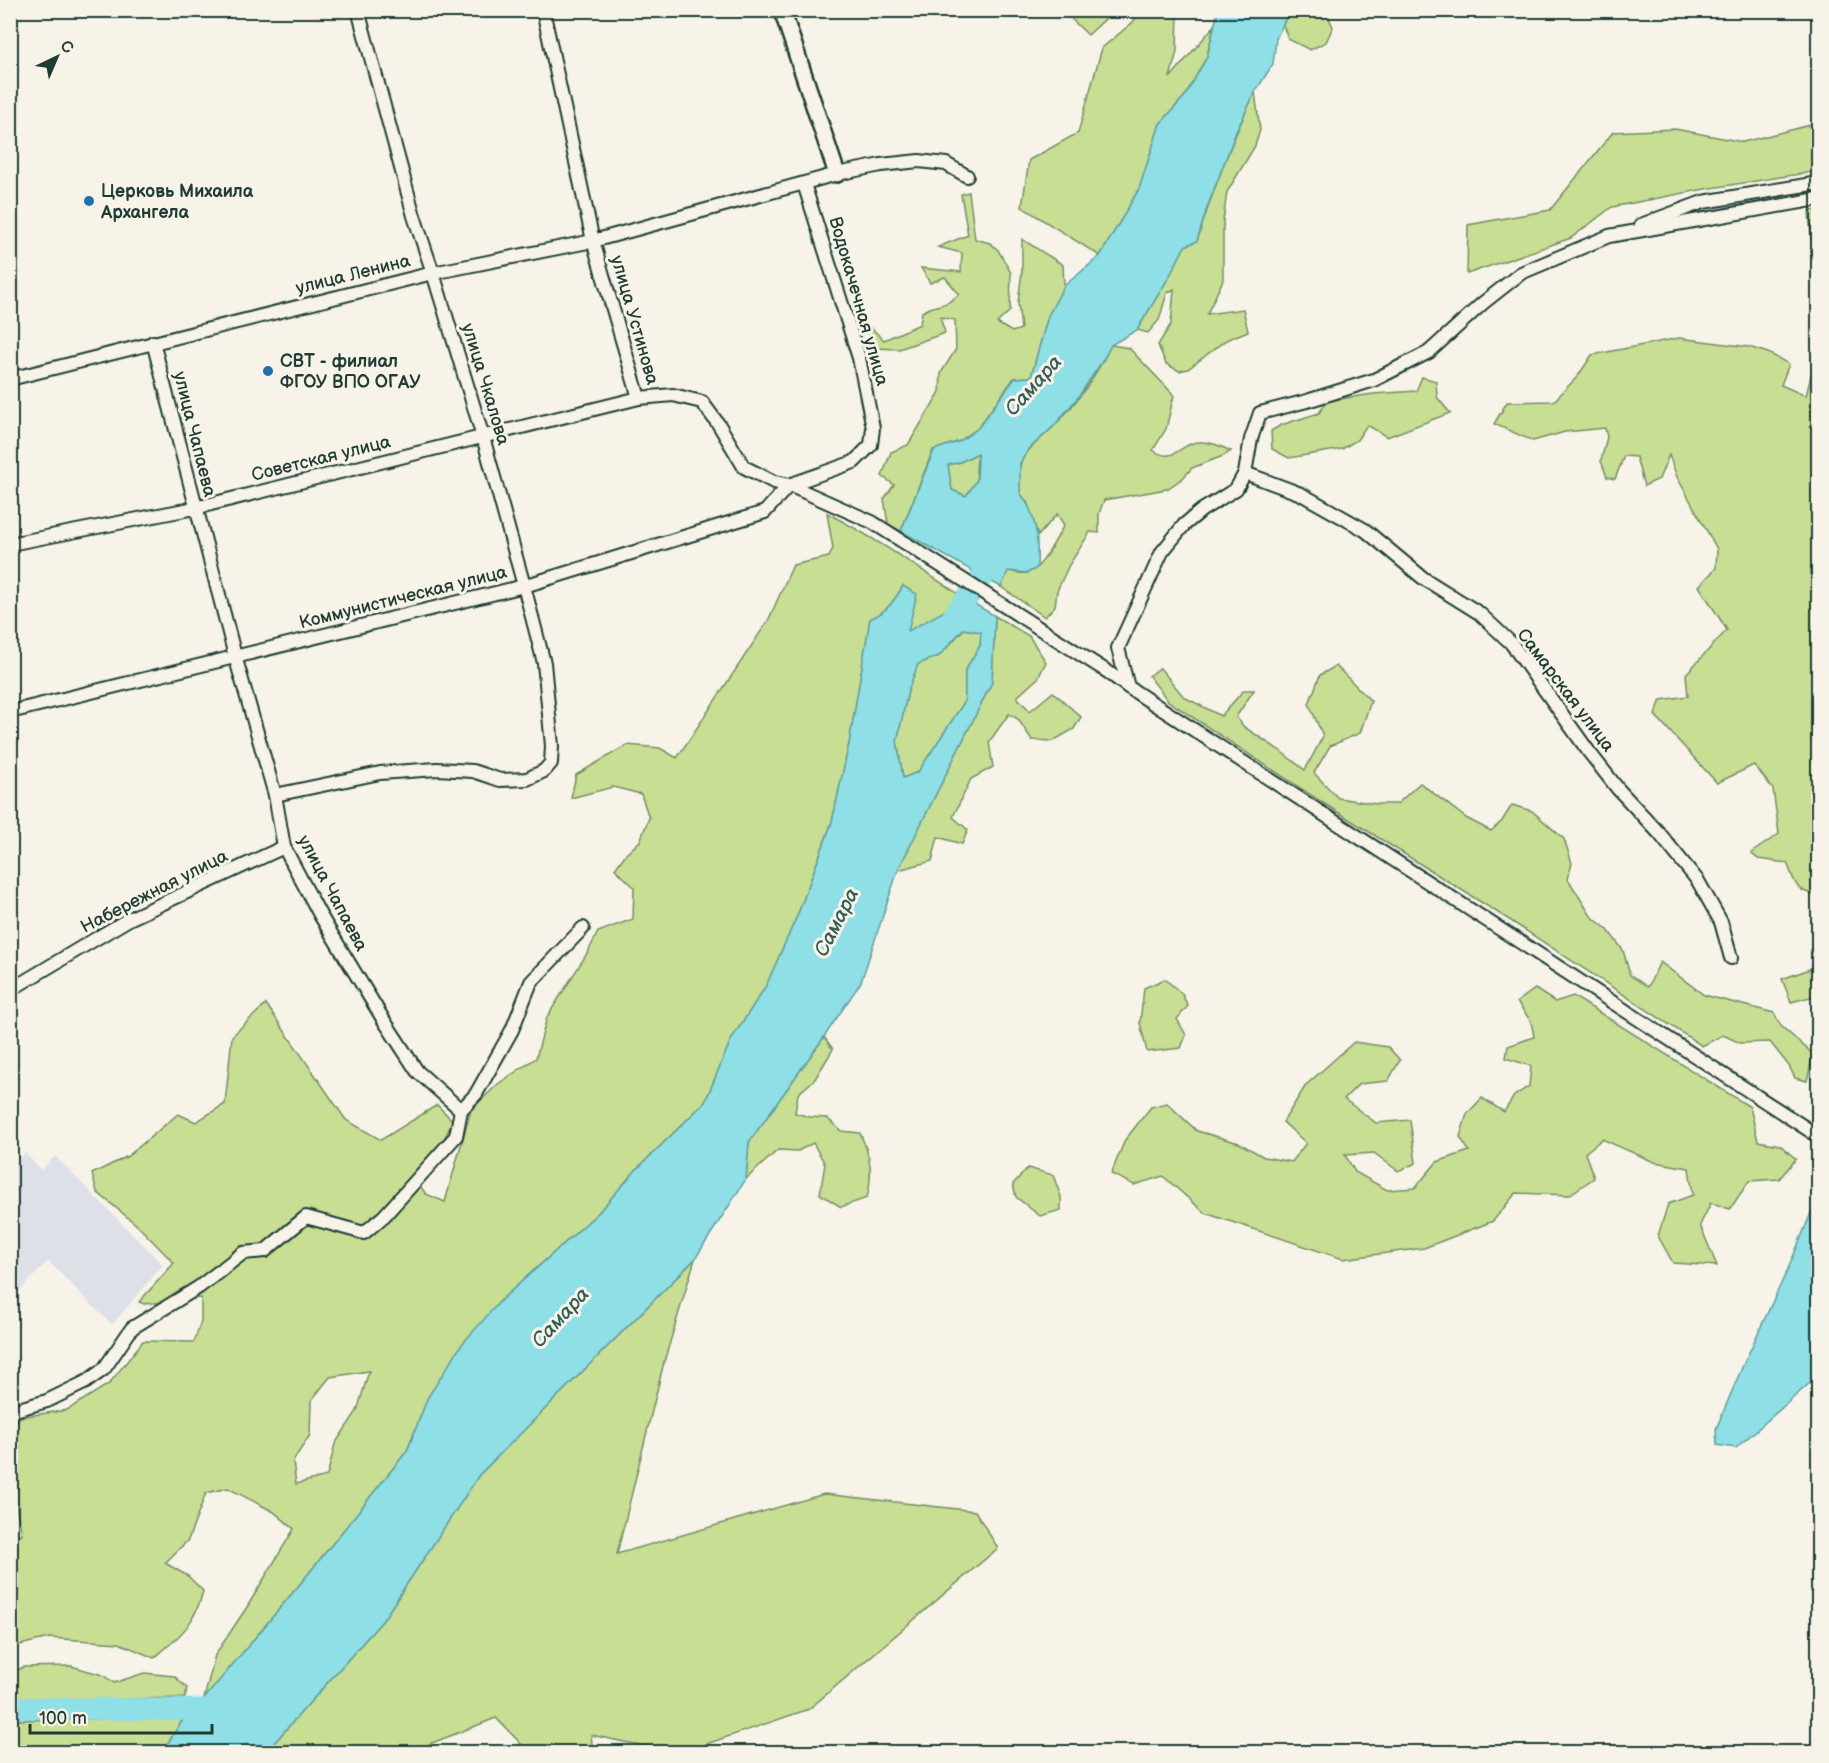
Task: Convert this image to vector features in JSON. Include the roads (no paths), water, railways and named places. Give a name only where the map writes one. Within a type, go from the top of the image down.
[{"type":"street","name":"улица Чкалова","points":[[275,795],[380,773],[437,769],[473,771],[500,780],[526,779],[544,771],[550,763],[552,746],[544,663],[524,586],[483,437],[414,216],[358,10]]},
{"type":"street","name":"улица Устинова","points":[[543,10],[593,241],[639,398],[672,395],[702,402],[744,467],[774,482],[789,485],[872,522],[1108,672],[1818,1136]]},
{"type":"street","points":[[782,10],[837,174]]},
{"type":"street","name":"улица Ленина","points":[[10,379],[433,273],[593,241],[837,174],[881,165],[919,161],[946,164],[968,176]]},
{"type":"street","points":[[1128,687],[1118,648],[1162,552],[1184,525],[1202,510],[1236,489],[1245,473],[1251,439],[1260,413],[1308,401],[1374,380],[1429,352],[1483,303],[1521,273],[1609,236],[1703,202],[1818,183]]},
{"type":"street","name":"Водокачечная улица","points":[[789,485],[855,462],[871,445],[873,428],[860,358],[804,184]]},
{"type":"street","points":[[1609,236],[1818,199]]},
{"type":"street","name":"улица Чапаева","points":[[153,342],[195,508],[275,795],[284,847],[320,915],[417,1071],[461,1110]]},
{"type":"street","name":"Советская улица","points":[[10,544],[195,508],[639,398]]},
{"type":"street","name":"Самарская улица","points":[[1245,473],[1301,494],[1365,530],[1423,578],[1479,613],[1511,643],[1603,771],[1659,833],[1698,881],[1721,922],[1731,958]]},
{"type":"street","name":"Коммунистическая улица","points":[[10,712],[524,586],[765,512],[789,485]]},
{"type":"street","name":"Набережная улица","points":[[10,990],[129,919],[284,847]]},
{"type":"street","points":[[12,1410],[47,1401],[86,1382],[104,1369],[132,1328],[199,1287],[243,1253],[265,1251],[306,1217],[364,1233],[384,1216],[456,1136],[461,1110],[476,1094],[512,1030],[531,982],[583,928]]},
{"type":"water","points":[[1218,11],[1289,11],[1276,39],[1273,64],[1255,92],[1236,132],[1197,241],[1185,246],[1137,330],[1111,345],[1079,396],[1054,426],[1028,450],[1020,463],[1020,493],[1034,519],[1036,529],[1037,568],[1027,573],[1008,571],[1001,587],[901,531],[934,450],[960,441],[978,428],[1015,378],[1031,377],[1048,316],[1064,286],[1100,256],[1139,189],[1160,124],[1185,96],[1207,57]],"holes":[[[978,453],[977,480],[966,496],[952,490],[948,465]]]},
{"type":"water","points":[[903,586],[917,594],[908,631],[966,599],[995,616],[992,682],[898,870],[861,982],[749,1142],[746,1179],[695,1259],[479,1475],[383,1620],[266,1752],[162,1752],[184,1718],[204,1699],[407,1451],[428,1397],[462,1344],[501,1300],[598,1213],[636,1170],[705,1102],[731,1040],[766,986],[798,914],[832,822],[849,744],[870,619],[886,609]],"holes":[[[963,629],[981,632],[980,646],[965,670],[965,701],[918,772],[903,778],[897,741],[908,691],[918,664],[939,656]]]},
{"type":"water","points":[[1818,1205],[1818,1376],[1736,1448],[1717,1445],[1716,1429],[1811,1213]]},
{"type":"waterway","name":"Самара","points":[[949,623],[1000,552]]},
{"type":"waterway","points":[[10,1708],[222,1710]]},
{"type":"place","name":"Церковь Михаила Архангела","points":[[89,201]]},
{"type":"place","name":"СВТ - филиал ФГОУ ВПО ОГАУ","points":[[268,371]]}]
